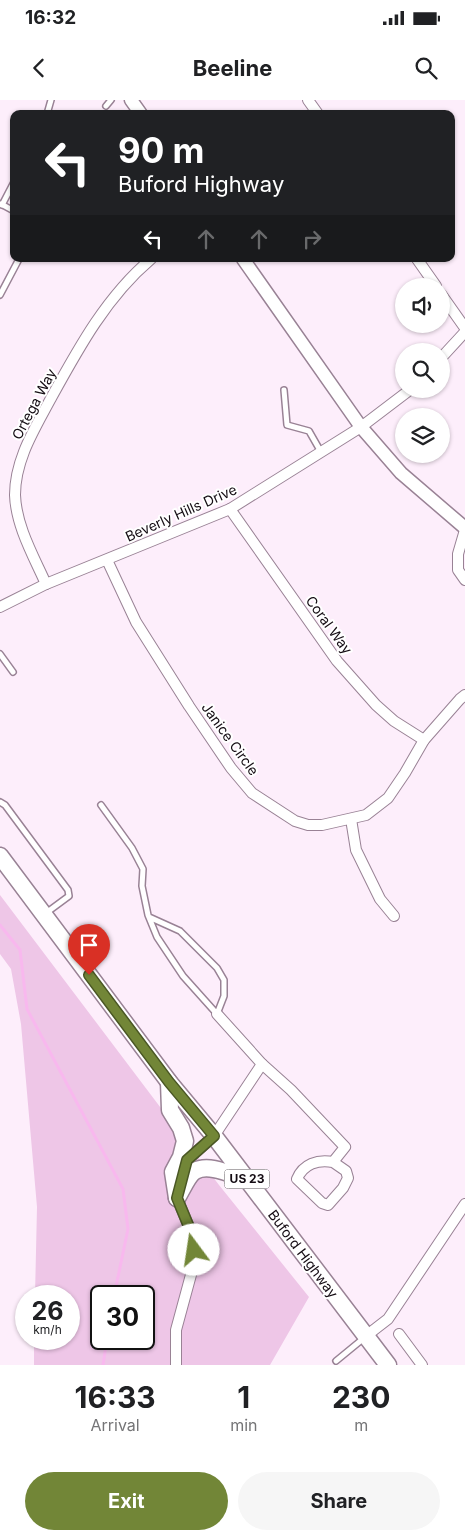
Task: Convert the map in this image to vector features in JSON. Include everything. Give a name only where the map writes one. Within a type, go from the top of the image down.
[{"type":"main road","name":"Buford Highway","points":[[0,856],[169,1082],[214,1136],[388,1365]]},
{"type":"main road","points":[[169,1082],[170,1110],[181,1128],[186,1141],[181,1157],[173,1172],[177,1198]]},
{"type":"main road","points":[[177,1198],[194,1172],[203,1168],[213,1169],[246,1179]]},
{"type":"street","name":"Ortega Way","points":[[46,584],[18,514],[16,495],[17,474],[27,443],[60,382],[95,324],[114,297],[147,262]]},
{"type":"street","points":[[245,262],[361,427],[400,473],[465,529],[458,554],[458,570],[465,580]]},
{"type":"street","points":[[419,262],[430,278]]},
{"type":"street","points":[[450,307],[465,328]]},
{"type":"street","points":[[450,348],[465,332]]},
{"type":"street","name":"Beverly Hills Drive","points":[[0,607],[46,584],[230,509],[361,427],[399,398]]},
{"type":"street","name":"Coral Way","points":[[230,509],[337,661],[376,705],[394,721],[424,740]]},
{"type":"street","name":"Janice Circle","points":[[107,560],[136,622],[231,768],[252,793],[295,821],[308,825],[322,826],[366,815],[388,798],[424,740],[465,695]]},
{"type":"street","points":[[351,819],[356,850],[380,899],[394,916]]},
{"type":"street","points":[[217,1014],[262,1064],[291,1090],[344,1147],[333,1162]]},
{"type":"street","points":[[176,1365],[176,1330],[195,1260],[194,1239],[177,1198],[187,1160],[214,1136],[262,1064]]},
{"type":"street","points":[[322,1160],[333,1162],[346,1171],[348,1178],[343,1188],[328,1205],[322,1204],[297,1179],[300,1172],[313,1162],[322,1160]]},
{"type":"street","points":[[366,1336],[388,1319],[465,1204]]},
{"type":"street","points":[[399,1334],[422,1365]]},
{"type":"lane","points":[[106,106],[111,100]]},
{"type":"lane","points":[[1,204],[10,189]]},
{"type":"lane","points":[[0,295],[16,262]]},
{"type":"lane","points":[[284,390],[287,426],[309,431],[322,452]]},
{"type":"lane","points":[[0,654],[13,672]]},
{"type":"lane","points":[[3,804],[68,890],[69,896],[44,914]]},
{"type":"lane","points":[[101,805],[132,848],[143,869],[142,886],[149,918],[157,937],[183,976],[217,1014],[224,996],[224,980],[217,968],[180,931],[149,918]]},
{"type":"lane","points":[[336,1361],[366,1336]]},
{"type":"shaded area","points":[[0,895],[219,1185],[309,1297],[270,1365],[34,1365],[34,1350],[80,1350],[80,1285],[35,1285],[37,1207],[21,1024],[11,969],[0,954]]},
{"type":"waterway","points":[[0,925],[20,950],[27,1009],[123,1189],[128,1229],[116,1285]]},
{"type":"waterway","points":[[103,1365],[105,1350]]},
{"type":"route","points":[[89,975],[169,1082],[214,1136],[187,1160],[177,1198],[194,1239],[194,1250]]}]
